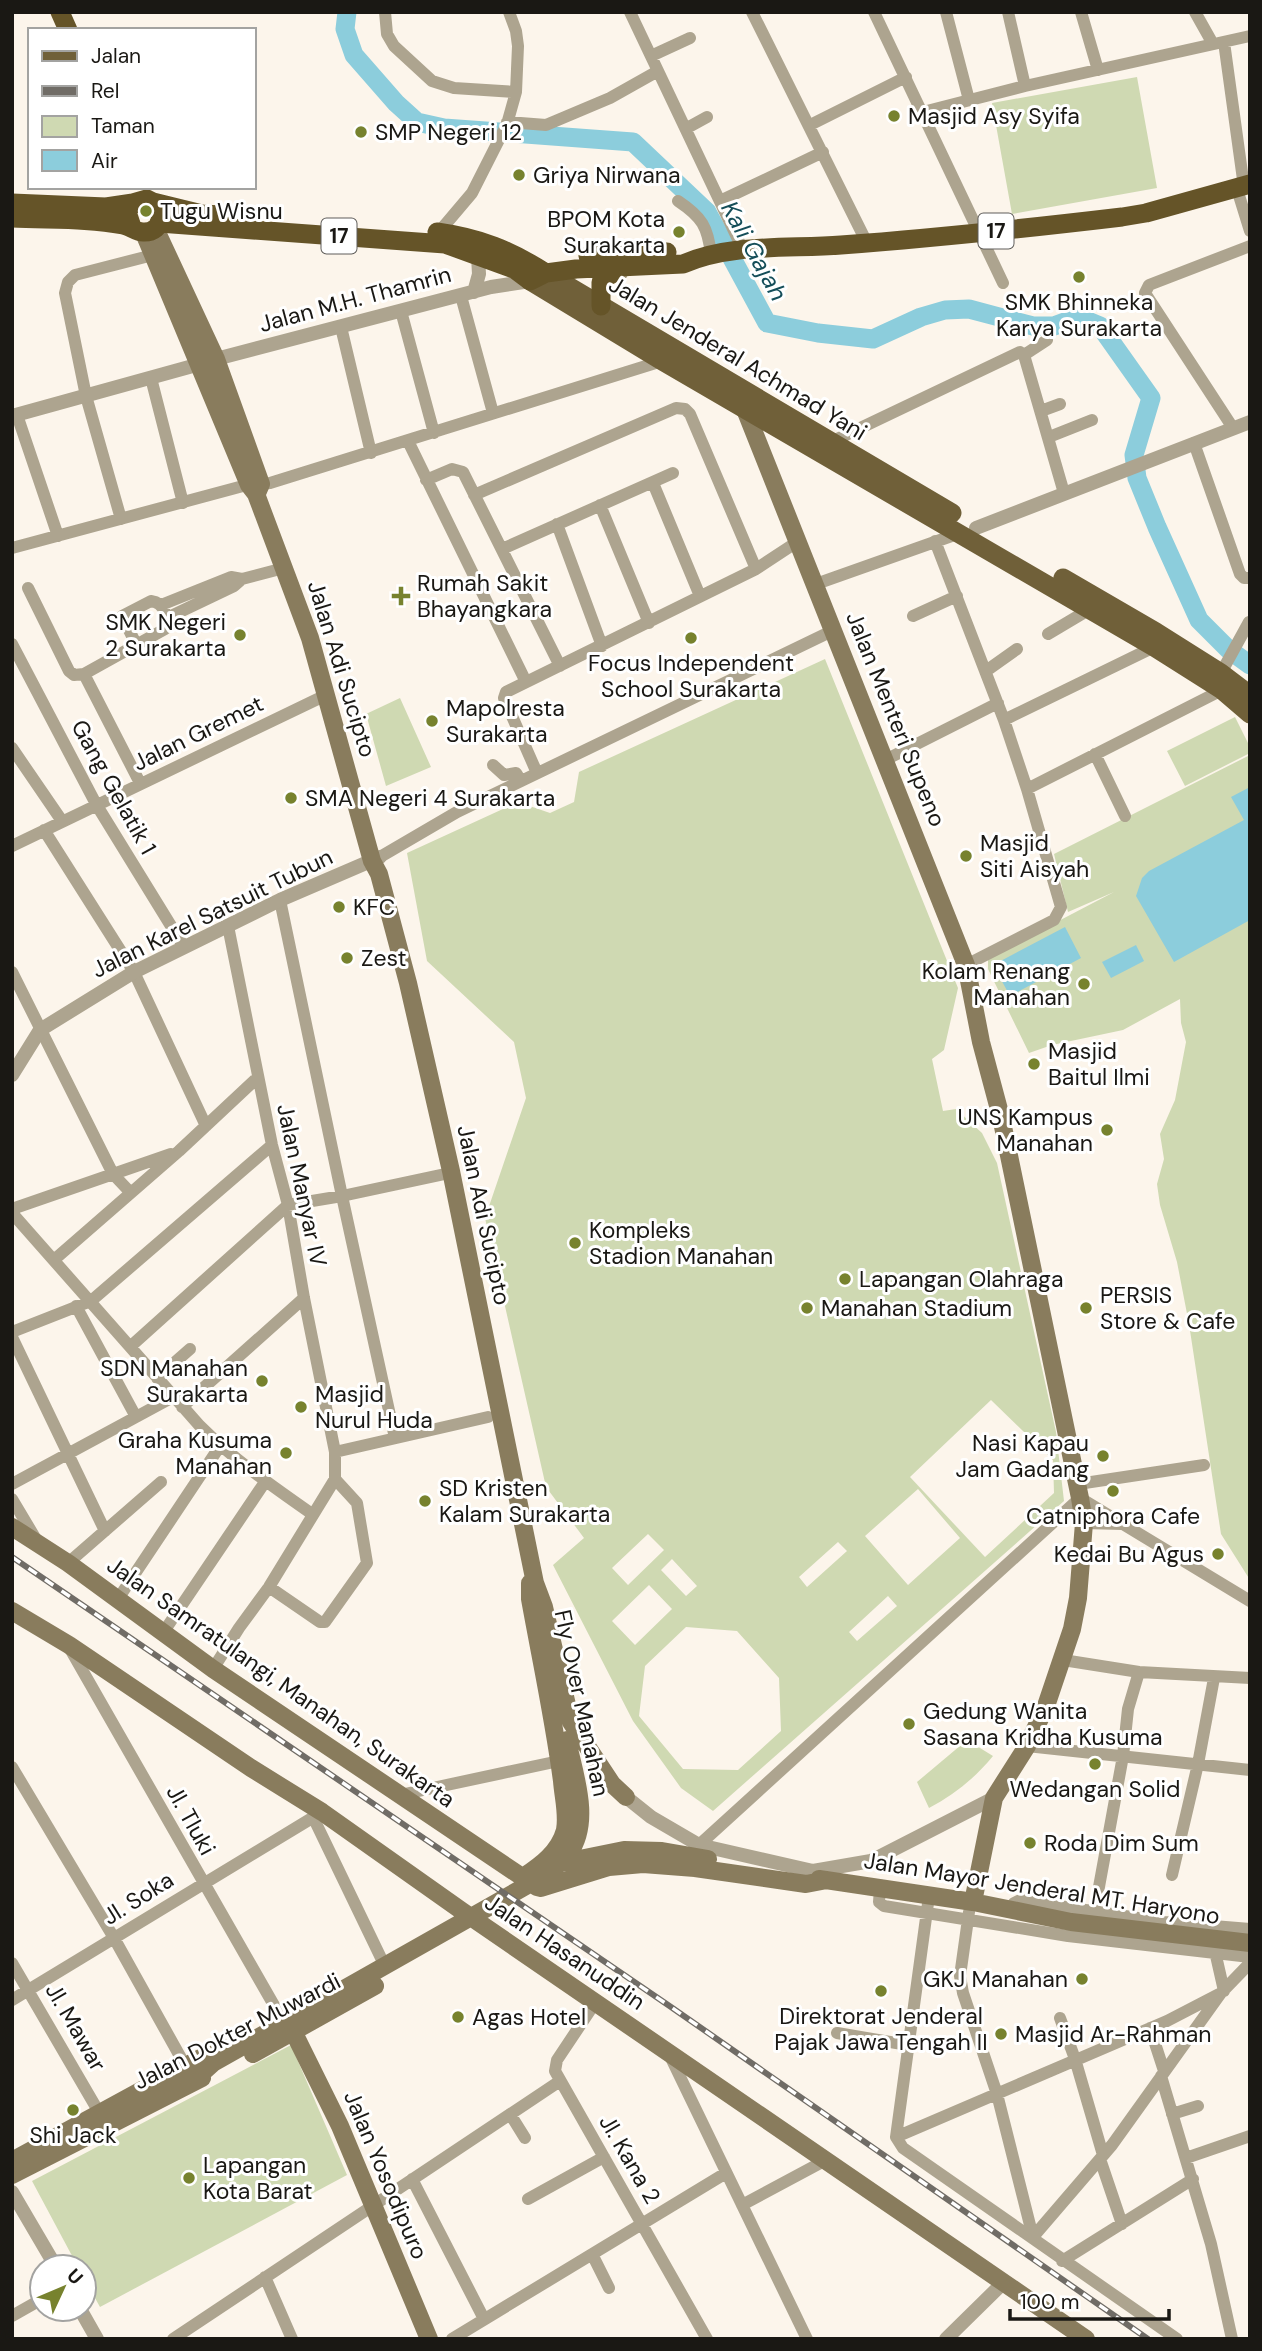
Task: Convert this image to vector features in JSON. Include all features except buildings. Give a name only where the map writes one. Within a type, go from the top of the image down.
[{"type":"highway","name":"17","points":[[525,274],[683,264],[709,256],[741,251],[867,243],[1146,213],[1244,187]]},
{"type":"highway","name":"Jalan Jenderal Achmad Yani","points":[[12,203],[106,207],[141,197],[202,214],[439,232],[478,239],[525,274]]},
{"type":"highway","points":[[141,197],[161,214],[148,228],[127,212],[141,197]]},
{"type":"highway","name":"Jalan Jenderal Achmad Yani","points":[[12,218],[445,244],[525,274]]},
{"type":"highway","name":"17","points":[[525,274],[677,251],[709,256]]},
{"type":"highway","points":[[601,306],[601,282],[622,268]]},
{"type":"main road","name":"Jalan Adi Sucipto","points":[[148,228],[153,255],[208,362]]},
{"type":"main road","name":"Jalan Adi Sucipto","points":[[148,228],[208,362],[310,638],[376,859],[408,983],[451,1171],[533,1587],[530,1600],[559,1761],[566,1814],[565,1829],[558,1846],[530,1882]]},
{"type":"main road","name":"Jalan Jenderal Achmad Yani","points":[[525,274],[601,306],[744,399],[968,530],[1156,632],[1250,695]]},
{"type":"main road","name":"Jalan Jenderal Achmad Yani","points":[[525,274],[662,361],[831,442],[1090,609],[1154,647],[1223,677],[1250,714]]},
{"type":"main road","name":"Jalan Menteri Supeno","points":[[744,399],[797,542],[966,965],[981,1042],[1004,1129],[1084,1523],[1078,1598],[1063,1660],[1027,1746],[994,1798],[970,1911]]},
{"type":"main road","name":"Jalan Adi Sucipto","points":[[376,859],[372,875],[400,979],[446,1174],[533,1587],[544,1607],[571,1722],[612,1784],[626,1797]]},
{"type":"main road","name":"Jalan Samratulangi, Manahan, Surakarta","points":[[12,1527],[68,1563],[213,1669],[530,1882]]},
{"type":"main road","name":"Fly Over Manahan","points":[[190,2071],[214,2063],[528,1884],[569,1854],[579,1829],[579,1801],[533,1587]]},
{"type":"main road","name":"Jalan Hasanuddin","points":[[16,1618],[69,1645],[826,2160],[1070,2332],[1086,2339]]},
{"type":"main road","name":"Fly Over Manahan","points":[[560,1863],[624,1850],[662,1851],[827,1880]]},
{"type":"main road","points":[[530,1882],[541,1888],[609,1867],[643,1864],[695,1868],[806,1884],[827,1880]]},
{"type":"main road","name":"Jalan Mayor Jenderal MT. Haryono","points":[[827,1880],[880,1889],[927,1904],[970,1911],[1046,1910],[1069,1928],[1093,1918],[1117,1928],[1163,1927],[1211,1939],[1243,1936]]},
{"type":"main road","name":"Jalan Dokter Muwardi","points":[[12,2175],[190,2071],[279,2014],[462,1911]]},
{"type":"main road","name":"Jalan Dokter Muwardi","points":[[12,2161],[100,2114],[190,2071],[214,2074],[294,2033],[481,1924]]},
{"type":"main road","name":"Jalan Yosodipuro","points":[[294,2033],[340,2126],[429,2339]]},
{"type":"street","points":[[385,12],[387,34],[394,46],[432,81],[454,88],[516,92]]},
{"type":"street","points":[[439,232],[472,193],[502,138],[507,123],[516,92],[518,39],[509,12]]},
{"type":"street","points":[[630,12],[687,128],[741,251]]},
{"type":"street","points":[[752,12],[867,243]]},
{"type":"street","points":[[874,12],[1003,283]]},
{"type":"street","points":[[946,12],[969,100]]},
{"type":"street","points":[[1008,12],[1025,86]]},
{"type":"street","points":[[1081,12],[1098,70]]},
{"type":"street","points":[[1195,12],[1218,43],[1250,231]]},
{"type":"street","points":[[923,112],[1025,86],[1250,36]]},
{"type":"street","points":[[651,56],[690,38]]},
{"type":"street","points":[[507,123],[546,125],[610,98],[658,71]]},
{"type":"street","points":[[810,125],[906,77]]},
{"type":"street","points":[[687,128],[707,117]]},
{"type":"street","points":[[720,201],[823,152]]},
{"type":"street","points":[[678,201],[703,222],[709,238],[709,256]]},
{"type":"street","points":[[1233,428],[1146,298],[1146,288],[1250,247]]},
{"type":"street","points":[[121,519],[86,396],[65,293],[68,282],[75,275],[153,255]]},
{"type":"street","points":[[478,256],[479,274],[468,294],[493,414]]},
{"type":"street","name":"Jalan M.H. Thamrin","points":[[15,416],[468,294],[525,274]]},
{"type":"street","points":[[401,311],[434,433]]},
{"type":"street","points":[[341,327],[371,453]]},
{"type":"street","points":[[831,442],[1047,340]]},
{"type":"street","points":[[1021,353],[1049,437],[1064,493]]},
{"type":"street","points":[[12,548],[183,503],[256,488],[662,361]]},
{"type":"street","points":[[151,378],[183,503]]},
{"type":"street","points":[[1041,411],[1060,404]]},
{"type":"street","points":[[474,495],[676,408],[685,409],[690,414],[756,569]]},
{"type":"street","points":[[15,416],[58,536]]},
{"type":"street","points":[[1049,437],[1092,420]]},
{"type":"street","points":[[816,584],[968,530],[1250,422]]},
{"type":"street","points":[[408,442],[526,682]]},
{"type":"street","points":[[1194,443],[1240,574],[1244,578],[1250,578]]},
{"type":"street","points":[[426,480],[452,469],[463,472],[560,666]]},
{"type":"street","points":[[502,548],[673,473]]},
{"type":"street","points":[[653,483],[700,596]]},
{"type":"street","points":[[600,505],[649,623]]},
{"type":"street","points":[[557,524],[602,646]]},
{"type":"street","points":[[934,541],[1004,720],[1060,902],[1060,912],[1054,920],[966,965]]},
{"type":"street","points":[[537,773],[504,698],[506,692],[756,569],[797,542]]},
{"type":"street","points":[[164,611],[234,586],[242,579],[284,568]]},
{"type":"street","points":[[27,588],[69,671],[74,675],[84,674],[164,630],[164,611]]},
{"type":"street","points":[[913,616],[957,596]]},
{"type":"street","points":[[136,644],[122,616],[151,601],[164,611]]},
{"type":"street","points":[[1048,634],[1090,609]]},
{"type":"street","points":[[1027,789],[1095,754],[1223,677],[1249,622]]},
{"type":"street","points":[[376,859],[457,813],[537,773],[834,630]]},
{"type":"street","name":"Gang Gelatik 1","points":[[12,644],[96,804],[184,947]]},
{"type":"street","points":[[1004,720],[1154,647]]},
{"type":"street","points":[[986,671],[1017,649]]},
{"type":"street","points":[[84,674],[139,781]]},
{"type":"street","name":"Jalan Gremet","points":[[12,846],[326,695]]},
{"type":"street","points":[[885,760],[998,703]]},
{"type":"street","points":[[12,748],[61,821]]},
{"type":"street","points":[[1095,754],[1125,816]]},
{"type":"street","points":[[493,765],[504,775],[516,773],[521,781]]},
{"type":"street","points":[[44,830],[134,972],[206,1126]]},
{"type":"street","name":"Jalan Karel Satsuit Tubun","points":[[12,1075],[40,1030],[134,972],[280,900],[376,859]]},
{"type":"street","points":[[280,900],[395,1438]]},
{"type":"street","name":"Jalan Manyar IV","points":[[228,926],[272,1145],[288,1205],[335,1452],[335,1479]]},
{"type":"street","points":[[12,972],[113,1174],[130,1192]]},
{"type":"street","points":[[55,1259],[179,1151],[255,1080]]},
{"type":"street","points":[[105,1531],[12,1335],[91,1301],[272,1145]]},
{"type":"street","points":[[179,1151],[12,1211],[178,1402],[220,1446],[265,1482],[312,1514]]},
{"type":"street","points":[[131,1346],[288,1205],[446,1174]]},
{"type":"street","points":[[12,1484],[136,1417],[178,1402],[304,1298]]},
{"type":"street","points":[[76,1306],[136,1417]]},
{"type":"street","points":[[157,1378],[190,1349]]},
{"type":"street","points":[[335,1452],[488,1417]]},
{"type":"street","points":[[118,1599],[220,1446]]},
{"type":"street","points":[[699,1845],[1079,1491],[1204,1465]]},
{"type":"street","points":[[213,1669],[269,1587],[335,1479],[357,1503],[367,1563],[325,1622],[320,1622],[269,1587]]},
{"type":"street","points":[[68,1563],[161,1482]]},
{"type":"street","points":[[167,1627],[265,1482]]},
{"type":"street","points":[[1079,1491],[1122,1524],[1250,1601]]},
{"type":"street","points":[[12,1499],[39,1544]]},
{"type":"street","points":[[1084,1523],[1122,1524]]},
{"type":"street","name":"Jl. Tluki","points":[[69,1645],[279,2014]]},
{"type":"street","points":[[1063,1660],[1139,1672],[1250,1678]]},
{"type":"street","points":[[1046,1910],[1093,1918],[1123,1756],[1128,1709],[1139,1672]]},
{"type":"street","points":[[1172,1875],[1198,1764],[1214,1678]]},
{"type":"street","points":[[1027,1746],[1250,1770]]},
{"type":"street","points":[[400,1795],[559,1761]]},
{"type":"street","points":[[12,1767],[190,2071]]},
{"type":"street","name":"Jalan Mayor Jenderal MT. Haryono","points":[[626,1797],[651,1817],[699,1845],[813,1871],[870,1861],[994,1798]]},
{"type":"street","points":[[318,1814],[381,1958]]},
{"type":"street","name":"Jl. Soka","points":[[12,2000],[318,1814]]},
{"type":"street","points":[[927,1904],[896,2137],[902,2148],[1177,2339]]},
{"type":"street","points":[[1032,2237],[997,2094],[961,1984],[970,1911],[1069,1928],[1117,1928],[1211,1939],[1250,1957]]},
{"type":"street","points":[[1211,1939],[1223,1992]]},
{"type":"street","name":"Jl. Mawar","points":[[12,1963],[100,2114]]},
{"type":"street","points":[[1032,2237],[1101,2157],[1223,1992],[1250,1963]]},
{"type":"street","points":[[896,2137],[1150,2028],[1223,1992]]},
{"type":"street","points":[[173,2339],[560,2081],[555,2067],[557,2060],[596,2003]]},
{"type":"street","points":[[1060,2018],[1075,2059],[1122,2224]]},
{"type":"street","points":[[1150,2028],[1172,2114],[1211,2244],[1231,2339]]},
{"type":"street","points":[[837,2033],[908,2045]]},
{"type":"street","points":[[668,2052],[807,2339]]},
{"type":"street","name":"Jl. Kana 2","points":[[560,2081],[642,2223],[704,2338]]},
{"type":"street","points":[[1172,2114],[1198,2106]]},
{"type":"street","points":[[510,2114],[525,2138]]},
{"type":"street","points":[[1186,2158],[1250,2136]]},
{"type":"street","points":[[528,2199],[604,2157]]},
{"type":"street","points":[[742,2205],[826,2160]]},
{"type":"street","points":[[452,2339],[726,2173]]},
{"type":"street","points":[[412,2179],[484,2319]]},
{"type":"street","points":[[1062,2261],[1193,2179]]},
{"type":"street","points":[[12,2192],[48,2253]]},
{"type":"street","points":[[592,2254],[609,2288]]},
{"type":"street","points":[[265,2277],[292,2339]]},
{"type":"street","points":[[947,2339],[1003,2283]]},
{"type":"street","points":[[12,2316],[28,2307]]},
{"type":"street","points":[[88,2323],[97,2339]]},
{"type":"green space","points":[[1137,77],[1157,188],[1012,214],[992,103]]},
{"type":"green space","name":"Kompleks Stadion Manahan","points":[[825,659],[958,988],[944,1050],[932,1059],[943,1111],[956,1109],[982,1133],[997,1163],[1056,1432],[1064,1501],[713,1811],[681,1788],[633,1721],[553,1565],[584,1538],[546,1487],[485,1218],[526,1098],[514,1042],[427,961],[407,853],[518,802],[550,813],[574,802],[579,772]],"holes":[[[991,1400],[1053,1460],[1054,1493],[985,1557],[910,1477]],[[918,1489],[960,1538],[908,1585],[865,1536]],[[648,1534],[664,1550],[628,1585],[612,1568]],[[838,1542],[847,1551],[807,1587],[799,1577]],[[672,1559],[697,1586],[686,1596],[661,1570]],[[649,1585],[672,1609],[635,1645],[612,1621]],[[888,1596],[897,1606],[857,1641],[849,1632]],[[686,1627],[737,1631],[779,1678],[781,1731],[738,1770],[683,1769],[639,1716],[645,1666]]]},
{"type":"green space","points":[[400,698],[431,767],[386,786],[366,714]]},
{"type":"green space","points":[[1235,717],[1250,747],[1250,753],[1185,786],[1167,751]]},
{"type":"green space","points":[[1250,755],[1250,1580],[1221,1534],[1189,1324],[1177,1262],[1160,1205],[1157,1184],[1164,1159],[1160,1134],[1175,1100],[1186,1042],[1181,1023],[1180,999],[1123,1030],[1052,1045],[1029,1053],[988,969],[988,958],[1114,892],[1068,912],[1054,854]]},
{"type":"green space","points":[[967,1740],[993,1756],[964,1785],[929,1808],[917,1782]]},
{"type":"green space","name":"Lapangan Kota Barat","points":[[291,2045],[347,2175],[100,2307],[98,2253],[71,2253],[32,2181]]},
{"type":"water","points":[[1250,787],[1250,920],[1174,962],[1136,896],[1142,878],[1149,871],[1244,820],[1231,797]]},
{"type":"water","points":[[1065,927],[1081,958],[1010,996],[993,965]]},
{"type":"water","points":[[1136,945],[1144,961],[1111,978],[1102,962]]},
{"type":"waterway","name":"Kali Gajah","points":[[347,12],[345,29],[354,55],[396,103],[417,122],[444,128],[633,142],[707,212],[767,323],[818,333],[873,339],[921,317],[945,310],[969,309],[1033,326],[1054,326],[1073,319],[1100,326],[1151,398],[1134,455],[1137,478],[1157,527],[1199,620],[1228,649],[1250,665]]},
{"type":"railway","points":[[12,1557],[671,2007],[1148,2339]]},
{"type":"place","name":"Masjid Asy Syifa","points":[[894,116]]},
{"type":"place","name":"SMP Negeri 12","points":[[361,132]]},
{"type":"place","name":"Griya Nirwana","points":[[519,175]]},
{"type":"place","name":"Tugu Wisnu","points":[[146,211]]},
{"type":"place","name":"BPOM Kota Surakarta","points":[[679,232]]},
{"type":"place","name":"SMK Bhinneka Karya Surakarta","points":[[1079,277]]},
{"type":"place","name":"Rumah Sakit Bhayangkara","points":[[401,596]]},
{"type":"place","name":"SMK Negeri 2 Surakarta","points":[[240,635]]},
{"type":"place","name":"Focus Independent School Surakarta","points":[[691,638]]},
{"type":"place","name":"Mapolresta Surakarta","points":[[432,721]]},
{"type":"place","name":"SMA Negeri 4 Surakarta","points":[[291,798]]},
{"type":"place","name":"Masjid Siti Aisyah","points":[[966,856]]},
{"type":"place","name":"KFC","points":[[339,907]]},
{"type":"place","name":"Zest","points":[[347,958]]},
{"type":"place","name":"Kolam Renang Manahan","points":[[1084,984]]},
{"type":"place","name":"Masjid Baitul Ilmi","points":[[1034,1064]]},
{"type":"place","name":"UNS Kampus Manahan","points":[[1107,1130]]},
{"type":"place","name":"Kompleks Stadion Manahan","points":[[575,1243]]},
{"type":"place","name":"Lapangan Olahraga","points":[[845,1279]]},
{"type":"place","name":"Manahan Stadium","points":[[807,1308]]},
{"type":"place","name":"PERSIS Store & Cafe","points":[[1086,1308]]},
{"type":"place","name":"SDN Manahan Surakarta","points":[[262,1381]]},
{"type":"place","name":"Masjid Nurul Huda","points":[[301,1407]]},
{"type":"place","name":"Graha Kusuma Manahan","points":[[286,1453]]},
{"type":"place","name":"Nasi Kapau Jam Gadang","points":[[1103,1456]]},
{"type":"place","name":"Catniphora Cafe","points":[[1113,1491]]},
{"type":"place","name":"SD Kristen Kalam Surakarta","points":[[425,1501]]},
{"type":"place","name":"Kedai Bu Agus","points":[[1218,1554]]},
{"type":"place","name":"Gedung Wanita Sasana Kridha Kusuma","points":[[909,1724]]},
{"type":"place","name":"Wedangan Solid","points":[[1095,1764]]},
{"type":"place","name":"Roda Dim Sum","points":[[1030,1843]]},
{"type":"place","name":"GKJ Manahan","points":[[1082,1979]]},
{"type":"place","name":"Direktorat Jenderal Pajak Jawa Tengah II","points":[[881,1991]]},
{"type":"place","name":"Agas Hotel","points":[[458,2017]]},
{"type":"place","name":"Masjid Ar-Rahman","points":[[1001,2034]]},
{"type":"place","name":"Shi Jack","points":[[73,2110]]},
{"type":"place","name":"Lapangan Kota Barat","points":[[189,2178]]}]
